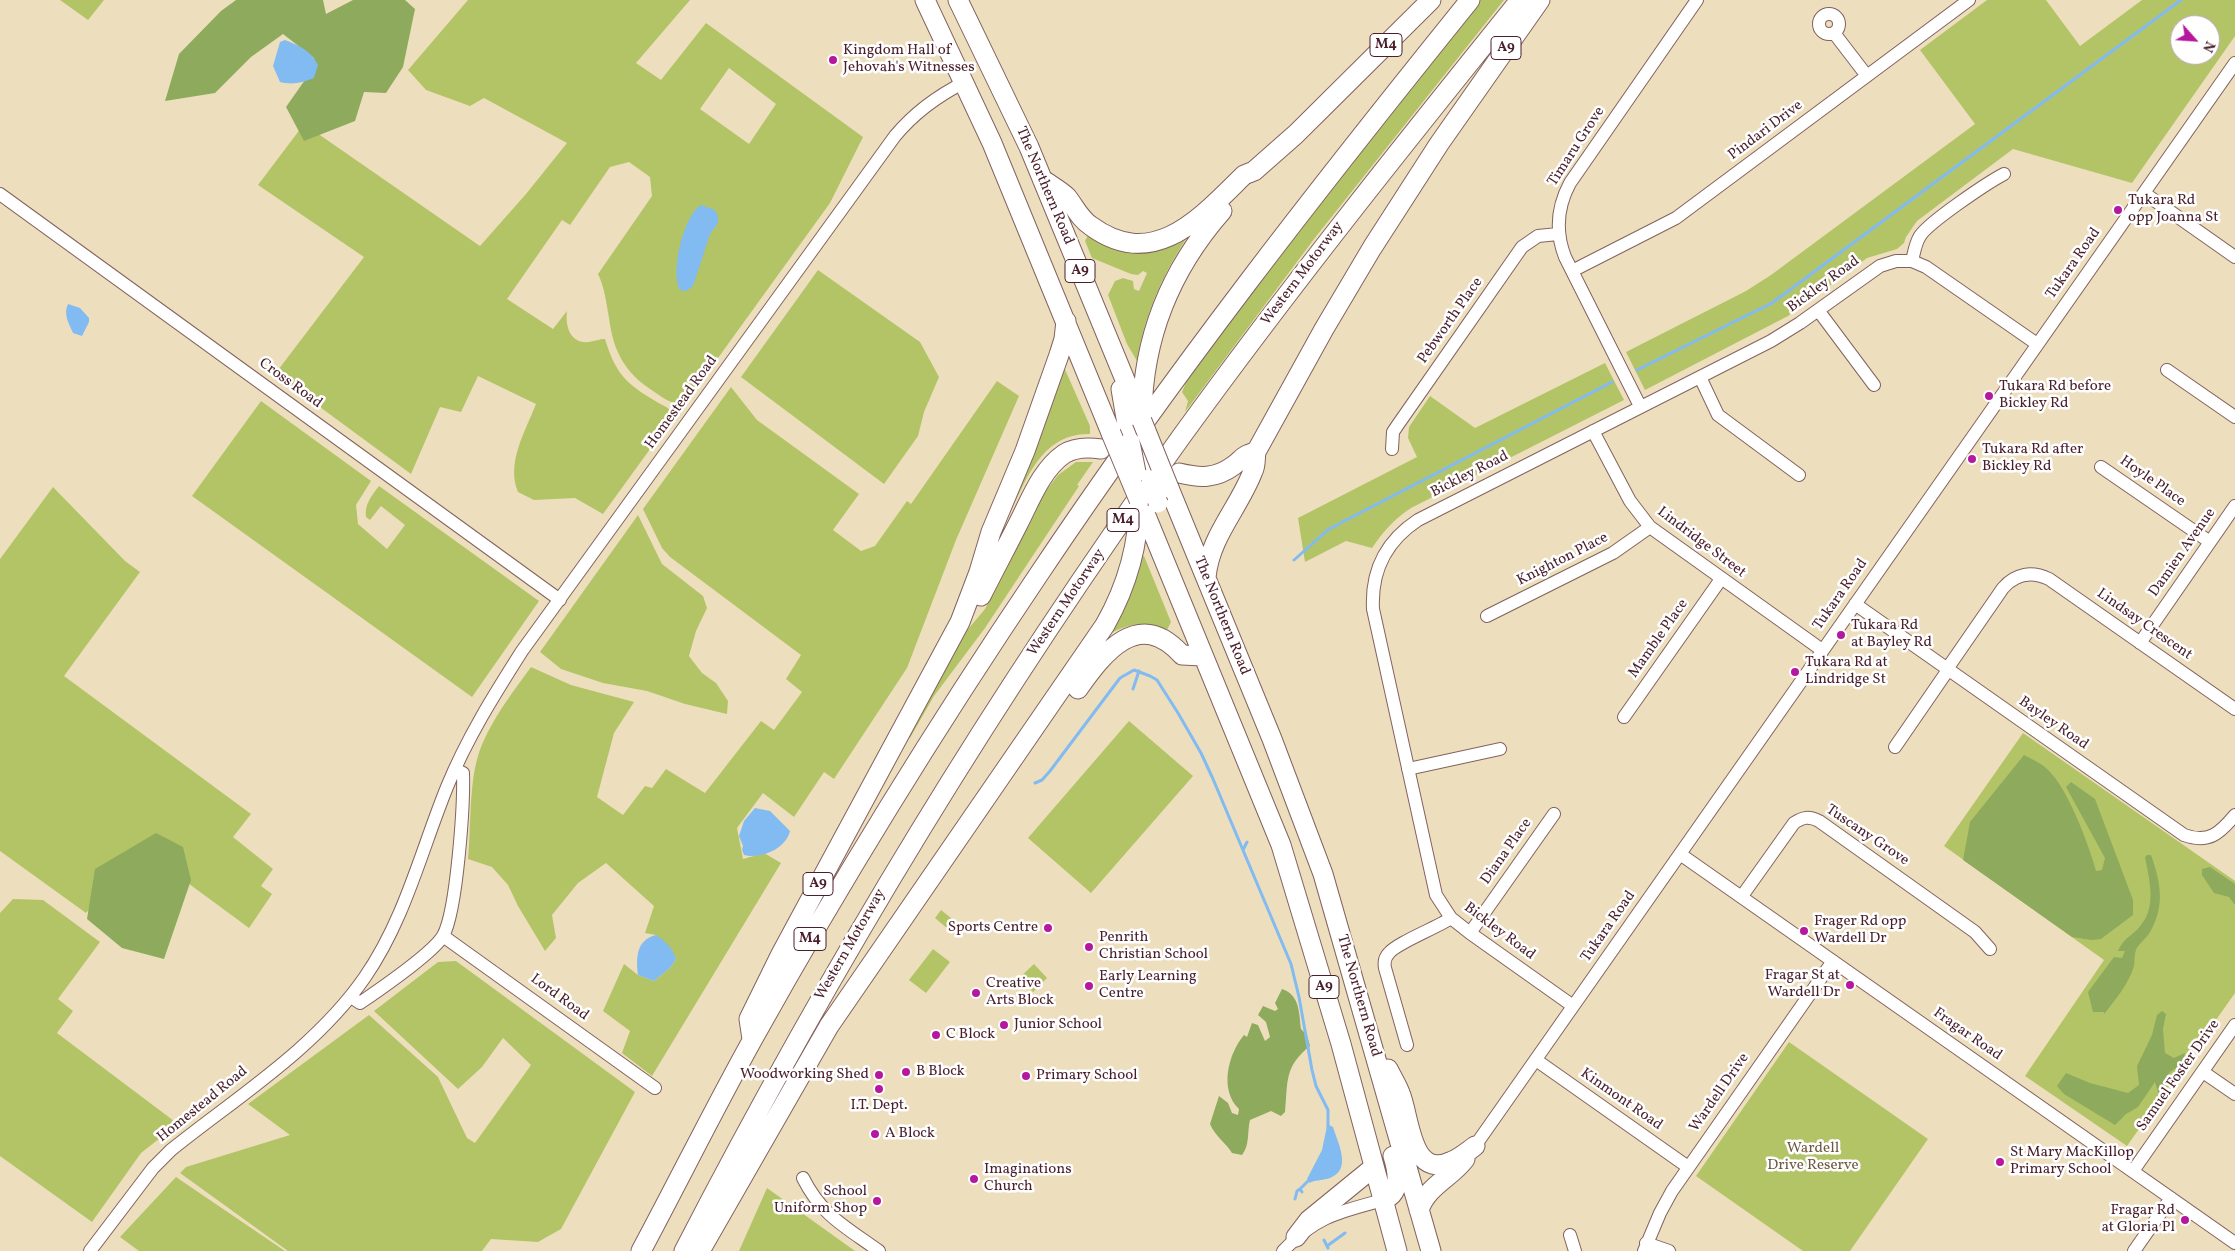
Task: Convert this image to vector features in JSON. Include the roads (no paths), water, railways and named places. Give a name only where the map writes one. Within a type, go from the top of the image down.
[{"type":"highway","name":"The Northern Road","points":[[925,0],[965,82],[1094,391],[1129,415],[1140,461],[1156,501],[1186,529],[1305,822],[1323,874],[1430,1248]]},
{"type":"highway","name":"The Northern Road","points":[[958,0],[1009,103],[1119,367],[1140,461],[1156,501],[1156,540],[1281,845],[1341,1044],[1397,1251]]},
{"type":"highway","name":"M4","points":[[1042,179],[1067,198],[1090,225],[1105,235],[1140,243],[1159,241],[1176,235],[1197,220],[1244,175],[1254,171],[1296,134],[1431,0]]},
{"type":"highway","name":"M4","points":[[641,1251],[752,1040],[815,929],[906,779],[983,659],[1084,508],[1284,235],[1470,0]]},
{"type":"highway","name":"Western Motorway","points":[[684,1251],[778,1075],[870,913],[973,744],[1065,604],[1180,439],[1264,324],[1520,0]]},
{"type":"highway","name":"A9","points":[[1206,578],[1208,560],[1213,546],[1254,470],[1256,452],[1324,329],[1372,248],[1439,144],[1540,0]]},
{"type":"highway","name":"M4","points":[[1129,415],[1145,369],[1152,334],[1164,300],[1179,268],[1210,225],[1250,182],[1254,171]]},
{"type":"highway","name":"A9","points":[[752,1040],[749,1019],[856,812],[960,622],[979,572],[991,532],[1024,451],[1059,355],[1066,321]]},
{"type":"highway","points":[[700,1251],[792,1092],[802,1070],[856,984],[1105,625],[1128,577],[1156,501],[1151,480],[1130,442],[1129,415]]},
{"type":"highway","points":[[960,622],[977,603],[1051,465],[1062,456],[1076,449],[1084,448],[1101,449],[1140,461]]},
{"type":"highway","points":[[1156,501],[1196,477],[1213,476],[1234,466],[1243,455],[1256,452]]},
{"type":"highway","points":[[792,1092],[803,1080],[1089,672],[1105,653],[1123,639],[1147,635],[1167,641],[1182,655],[1202,656]]},
{"type":"highway","points":[[1369,1032],[1401,1094],[1416,1151],[1422,1158],[1434,1164],[1446,1163],[1453,1161],[1475,1146]]},
{"type":"highway","points":[[1369,1032],[1376,1090],[1397,1175],[1394,1192],[1389,1198],[1383,1200]]},
{"type":"highway","points":[[1419,1210],[1428,1193],[1460,1166],[1475,1146]]},
{"type":"highway","points":[[1290,1244],[1309,1220],[1374,1167]]},
{"type":"highway","points":[[1383,1200],[1398,1202],[1411,1211],[1430,1248]]},
{"type":"street","name":"Timaru Grove","points":[[1640,406],[1563,251],[1558,234],[1560,205],[1570,183],[1697,0]]},
{"type":"street","name":"Pindari Drive","points":[[1572,271],[1676,218],[1969,0]]},
{"type":"street","points":[[1834,32],[1867,76]]},
{"type":"street","name":"Tukara Road","points":[[1475,1146],[2235,63]]},
{"type":"street","name":"Homestead Road","points":[[90,1251],[153,1168],[171,1150],[310,1040],[350,997],[379,955],[402,909],[455,769],[486,706],[522,651],[895,136],[908,120],[926,104],[965,82]]},
{"type":"street","points":[[2004,174],[1990,181],[1926,229],[1916,244],[1912,261],[1932,270],[2037,344]]},
{"type":"street","points":[[2144,193],[2235,256]]},
{"type":"street","name":"Cross Road","points":[[0,194],[560,600]]},
{"type":"street","name":"Pebworth Place","points":[[1392,449],[1393,432],[1522,247],[1534,237],[1558,234]]},
{"type":"street","name":"Bickley Road","points":[[1573,1006],[1470,933],[1451,918],[1441,906],[1433,887],[1373,609],[1374,584],[1383,556],[1397,536],[1418,520],[1770,341],[1880,266],[1912,261]]},
{"type":"street","points":[[1818,310],[1874,385]]},
{"type":"street","points":[[2167,370],[2235,417]]},
{"type":"street","points":[[1700,377],[1718,415],[1799,474]]},
{"type":"street","name":"Lindridge Street","points":[[1593,431],[1630,501],[1650,527],[1822,650]]},
{"type":"street","name":"Hoyle Place","points":[[2101,467],[2210,542]]},
{"type":"street","name":"Damien Avenue","points":[[2140,642],[2235,506]]},
{"type":"street","name":"Knighton Place","points":[[1487,616],[1613,553],[1650,527]]},
{"type":"street","name":"Lindsay Crescent","points":[[1895,747],[2003,588],[2012,579],[2031,568],[2235,709]]},
{"type":"street","name":"Mamble Place","points":[[1624,717],[1721,579]]},
{"type":"street","name":"Bayley Road","points":[[1855,604],[2184,835],[2203,838],[2215,835],[2226,827],[2235,816]]},
{"type":"street","points":[[1408,769],[1500,749]]},
{"type":"street","points":[[350,997],[360,1004],[428,951],[443,936],[452,898],[462,801],[463,773],[455,769]]},
{"type":"street","name":"Diana Place","points":[[1470,933],[1554,814]]},
{"type":"street","name":"Tuscany Grove","points":[[1742,896],[1794,823],[1804,818],[1810,818],[1819,821],[1975,932],[1990,949]]},
{"type":"street","name":"Fragar Road","points":[[1680,854],[2235,1243]]},
{"type":"street","points":[[1407,1045],[1385,968],[1386,958],[1392,950],[1440,926],[1451,918]]},
{"type":"street","name":"Lord Road","points":[[443,936],[655,1088]]},
{"type":"street","name":"Wardell Drive","points":[[1645,1247],[1660,1213],[1688,1167],[1833,961]]},
{"type":"street","name":"Samuel Foster Drive","points":[[2133,1171],[2235,1025]]},
{"type":"street","name":"Kinmont Road","points":[[1536,1060],[1688,1167]]},
{"type":"street","points":[[2203,1072],[2235,1094]]},
{"type":"street","points":[[803,1178],[811,1195],[825,1211],[879,1251]]},
{"type":"street","points":[[2134,1251],[2171,1198]]},
{"type":"street","points":[[1290,1244],[1306,1229],[1324,1218],[1383,1200]]},
{"type":"street","points":[[1570,1235],[1576,1251]]},
{"type":"street","points":[[1645,1247],[1669,1251]]},
{"type":"water","points":[[285,40],[296,44],[312,56],[318,65],[314,78],[297,83],[280,82],[273,66],[280,42]]},
{"type":"water","points":[[701,205],[715,210],[718,223],[710,234],[693,286],[686,291],[680,290],[677,282],[677,271],[680,245],[689,221]]},
{"type":"water","points":[[68,304],[80,308],[89,318],[82,336],[73,333],[66,315]]},
{"type":"water","points":[[755,808],[770,811],[790,831],[784,843],[778,848],[765,854],[744,855],[739,836],[744,821]]},
{"type":"water","points":[[656,935],[673,951],[676,959],[671,967],[654,981],[638,975],[637,962],[641,945],[649,937]]},
{"type":"water","points":[[1327,1126],[1333,1127],[1342,1154],[1341,1167],[1338,1173],[1332,1177],[1309,1183],[1307,1179],[1322,1150]]},
{"type":"waterway","points":[[1637,370],[1772,303],[2181,0]]},
{"type":"waterway","points":[[1294,560],[1329,529],[1612,382]]},
{"type":"waterway","points":[[1035,783],[1042,780],[1050,771],[1120,678],[1134,670],[1157,680],[1201,753],[1291,964],[1316,1086],[1328,1110],[1328,1128]]},
{"type":"waterway","points":[[1133,689],[1139,671]]},
{"type":"waterway","points":[[1243,850],[1247,842]]},
{"type":"waterway","points":[[1302,1192],[1300,1189],[1311,1178]]},
{"type":"waterway","points":[[1295,1199],[1297,1191],[1300,1189]]},
{"type":"waterway","points":[[1327,1246],[1345,1233]]},
{"type":"waterway","points":[[1324,1240],[1328,1248]]},
{"type":"place","name":"Kingdom Hall of Jehovah's Witnesses","points":[[833,60]]},
{"type":"place","name":"Tukara Rd opp Joanna St","points":[[2118,210]]},
{"type":"place","name":"Tukara Rd before Bickley Rd","points":[[1989,396]]},
{"type":"place","name":"Tukara Rd after Bickley Rd","points":[[1972,459]]},
{"type":"place","name":"Tukara Rd at Bayley Rd","points":[[1841,635]]},
{"type":"place","name":"Tukara Rd at Lindridge St","points":[[1795,672]]},
{"type":"place","name":"Sports Centre","points":[[1048,928]]},
{"type":"place","name":"Frager Rd opp Wardell Dr","points":[[1804,931]]},
{"type":"place","name":"Penrith Christian School","points":[[1089,947]]},
{"type":"place","name":"Fragar St at Wardell Dr","points":[[1850,985]]},
{"type":"place","name":"Early Learning Centre","points":[[1089,986]]},
{"type":"place","name":"Creative Arts Block","points":[[976,993]]},
{"type":"place","name":"Junior School","points":[[1004,1025]]},
{"type":"place","name":"C Block","points":[[936,1035]]},
{"type":"place","name":"B Block","points":[[906,1072]]},
{"type":"place","name":"Woodworking Shed","points":[[879,1075]]},
{"type":"place","name":"Primary School","points":[[1026,1076]]},
{"type":"place","name":"I.T. Dept.","points":[[879,1089]]},
{"type":"place","name":"A Block","points":[[875,1134]]},
{"type":"place","name":"St Mary MacKillop Primary School","points":[[2000,1162]]},
{"type":"place","name":"Imaginations Church","points":[[974,1179]]},
{"type":"place","name":"School Uniform Shop","points":[[877,1201]]},
{"type":"place","name":"Fragar Rd at Gloria Pl","points":[[2185,1220]]},
{"type":"park label","name":"Wardell Drive Reserve","points":[[1813,1158]]}]
